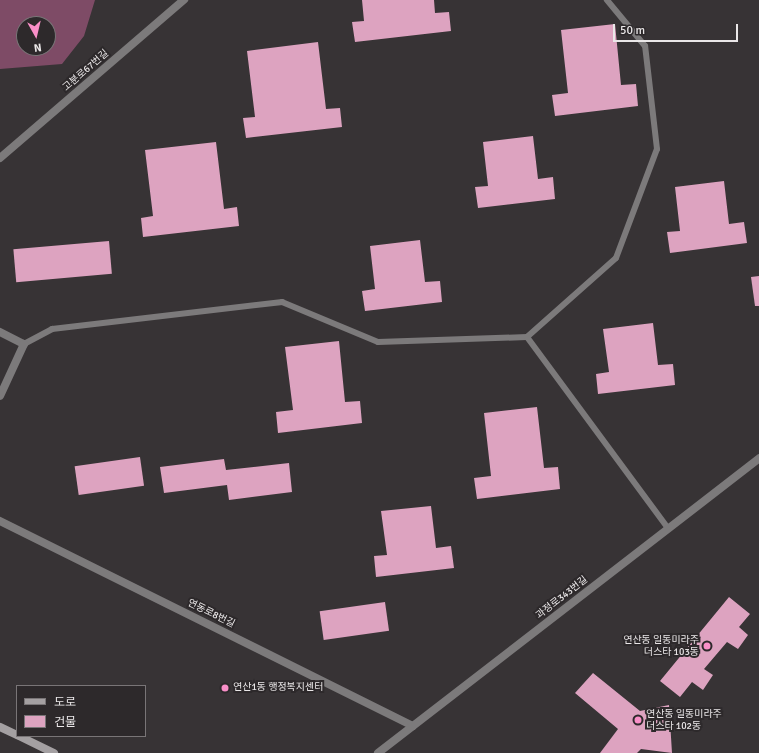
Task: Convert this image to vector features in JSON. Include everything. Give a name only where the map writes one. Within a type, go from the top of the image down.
[{"type":"main road","points":[[0,727],[16,735]]},
{"type":"main road","points":[[20,737],[54,753]]},
{"type":"street","name":"고분로67번길","points":[[0,158],[184,0]]},
{"type":"street","points":[[0,332],[24,344],[0,396]]},
{"type":"street","name":"과정로343번길","points":[[378,753],[759,458]]},
{"type":"street","name":"연동로8번길","points":[[0,520],[413,726]]},
{"type":"lane","points":[[24,344],[52,329],[282,302],[378,342],[528,337],[616,258],[657,149],[645,46],[607,0]]},
{"type":"lane","points":[[528,337],[668,528]]},
{"type":"shaded area","points":[[0,0],[95,0],[84,36],[62,64],[0,69]]},
{"type":"building","points":[[362,0],[434,0],[435,13],[449,12],[451,31],[355,42],[352,22],[364,21]]},
{"type":"building","points":[[615,24],[621,85],[636,84],[638,106],[555,116],[552,95],[568,93],[561,30]]},
{"type":"building","points":[[318,42],[326,109],[340,108],[342,127],[246,138],[243,118],[255,117],[247,51]]},
{"type":"building","points":[[533,136],[538,179],[553,177],[555,199],[478,208],[475,187],[488,186],[483,142]]},
{"type":"building","points":[[216,142],[224,209],[237,207],[239,226],[143,237],[141,218],[153,216],[145,150]]},
{"type":"building","points":[[724,181],[729,224],[744,222],[747,243],[670,253],[667,232],[680,231],[675,187]]},
{"type":"building","points":[[420,240],[425,282],[440,281],[442,302],[365,311],[362,291],[375,289],[370,246]]},
{"type":"building","points":[[109,241],[112,274],[16,282],[13,249]]},
{"type":"building","points":[[759,276],[759,306],[755,306],[751,277]]},
{"type":"building","points":[[653,323],[658,365],[673,364],[675,385],[598,394],[596,374],[609,372],[603,329]]},
{"type":"building","points":[[339,341],[345,402],[360,401],[362,423],[278,433],[276,412],[293,410],[285,347]]},
{"type":"building","points":[[537,407],[544,468],[558,467],[560,489],[477,499],[474,478],[491,476],[484,413]]},
{"type":"building","points":[[140,457],[144,486],[79,495],[75,466]]},
{"type":"building","points":[[224,459],[226,470],[289,463],[292,492],[229,500],[227,485],[164,493],[160,467]]},
{"type":"building","points":[[431,506],[436,548],[451,546],[454,568],[376,577],[374,556],[387,555],[381,511]]},
{"type":"building","name":"연산동 일동미라주 더스타 103동","points":[[729,597],[750,614],[739,627],[748,635],[738,649],[727,642],[704,669],[713,675],[703,690],[692,682],[680,697],[660,681]]},
{"type":"building","points":[[385,602],[389,631],[324,640],[320,611]]},
{"type":"building","name":"연산동 일동미라주 더스타 102동","points":[[593,673],[640,711],[669,705],[672,753],[641,749],[637,753],[600,753],[618,729],[575,693]]},
{"type":"place","name":"연산동 일동미라주 더스타 103동","points":[[707,646]]},
{"type":"place","name":"연산1동 행정복지센터","points":[[225,688]]},
{"type":"place","name":"연산동 일동미라주 더스타 102동","points":[[638,720]]}]
